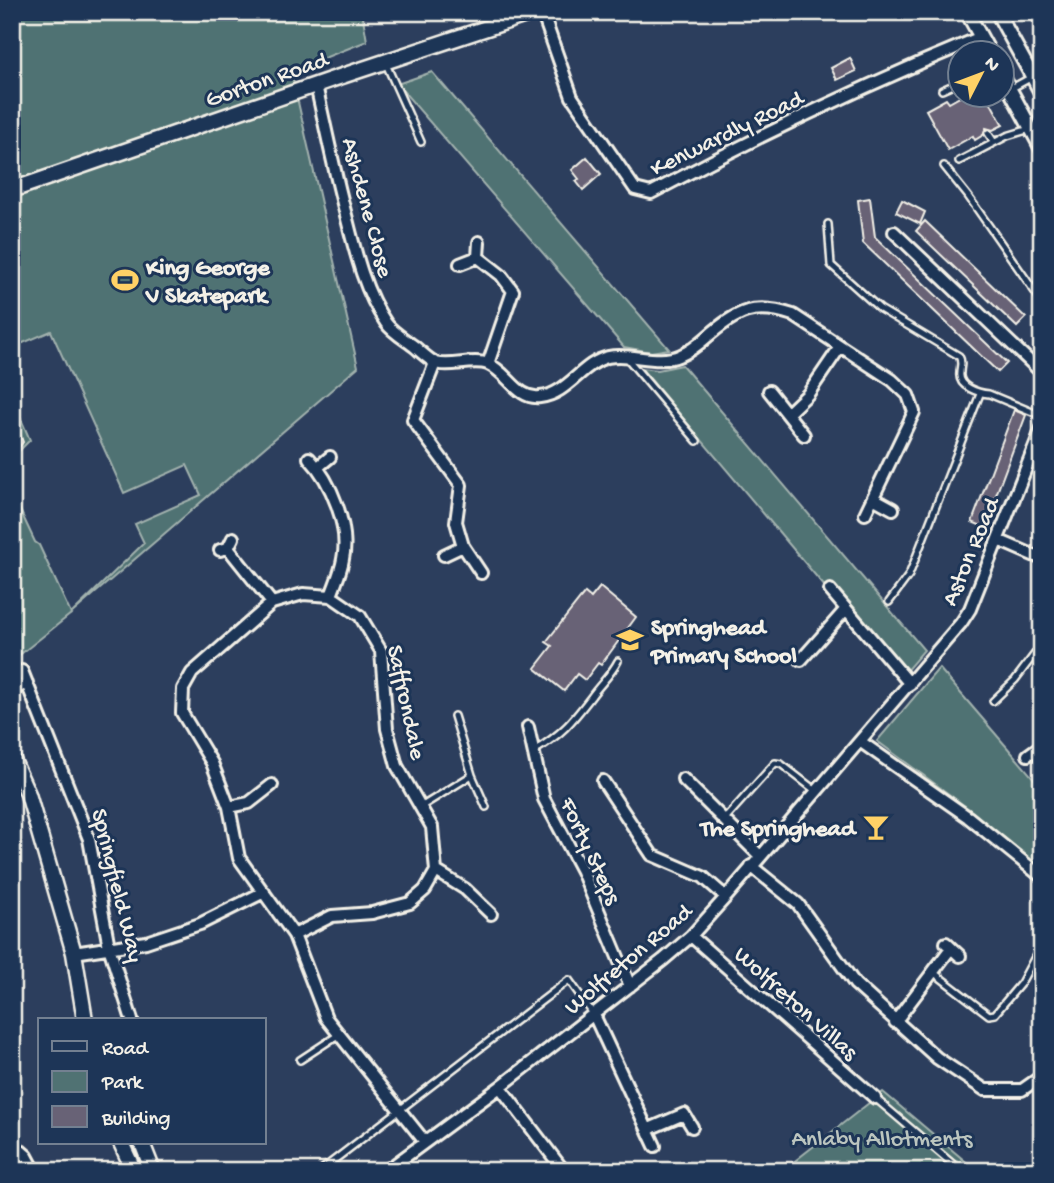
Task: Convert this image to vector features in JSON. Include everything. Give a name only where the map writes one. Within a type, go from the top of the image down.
[{"type":"main road","name":"Gorton Road","points":[[12,190],[534,12]]},
{"type":"main road","points":[[12,758],[28,793],[74,953],[85,1018]]},
{"type":"main road","points":[[121,1144],[134,1171]]},
{"type":"main road","points":[[142,1144],[153,1171]]},
{"type":"street","name":"Kenwardly Road","points":[[542,12],[572,97],[635,189],[651,193],[736,148],[946,52]]},
{"type":"street","points":[[967,12],[979,38]]},
{"type":"street","points":[[998,12],[1038,85]]},
{"type":"street","name":"Ashdene Close","points":[[316,85],[362,276],[387,325],[435,363]]},
{"type":"street","points":[[1016,102],[1042,149]]},
{"type":"street","points":[[894,232],[1042,373]]},
{"type":"street","points":[[478,257],[479,242]]},
{"type":"street","points":[[478,257],[501,275],[513,291],[488,364]]},
{"type":"street","points":[[460,264],[478,257]]},
{"type":"street","points":[[481,573],[463,545],[456,523],[467,483],[413,420],[435,363],[488,364],[519,391],[529,397],[539,398],[561,389],[607,357],[656,360],[680,356],[692,350],[728,318],[759,308],[793,315],[892,380],[908,395],[914,412],[865,514]]},
{"type":"street","points":[[788,413],[808,394],[839,347]]},
{"type":"street","points":[[769,391],[804,435]]},
{"type":"street","name":"Aston Road","points":[[861,742],[970,609],[1042,428]]},
{"type":"street","points":[[318,467],[330,457]]},
{"type":"street","points":[[309,458],[318,467],[342,516],[344,557],[331,596],[303,594],[272,603],[192,673],[183,689],[183,713],[212,763],[229,807],[239,858],[293,935],[326,1018],[425,1142]]},
{"type":"street","points":[[873,498],[892,509]]},
{"type":"street","points":[[998,540],[1042,559]]},
{"type":"street","points":[[227,545],[272,603]]},
{"type":"street","points":[[444,555],[463,545]]},
{"type":"street","points":[[830,590],[910,684]]},
{"type":"street","name":"Saffrondale","points":[[331,596],[360,616],[381,651],[387,729],[397,766],[432,827],[436,871]]},
{"type":"street","points":[[801,660],[846,609]]},
{"type":"street","name":"Springfield Way","points":[[22,671],[89,839],[109,947],[131,1018]]},
{"type":"street","points":[[12,690],[27,683]]},
{"type":"street","name":"Forty Steps","points":[[528,727],[544,799],[582,871],[630,986]]},
{"type":"street","points":[[861,742],[968,817],[1042,877]]},
{"type":"street","name":"Wolfreton Road","points":[[386,1171],[594,1015],[691,936],[861,742]]},
{"type":"street","points":[[1028,755],[1042,745]]},
{"type":"street","points":[[603,781],[652,855],[703,877],[726,897]]},
{"type":"street","points":[[678,794],[686,783],[760,856]]},
{"type":"street","points":[[229,807],[249,803],[272,785]]},
{"type":"street","points":[[751,866],[798,904],[855,984],[937,1058],[985,1090],[1022,1090],[1042,1076]]},
{"type":"street","points":[[293,935],[332,916],[372,913],[410,903],[425,890],[436,871],[466,890],[493,916]]},
{"type":"street","points":[[74,953],[146,942],[200,924],[264,892]]},
{"type":"street","name":"Wolfreton Villas","points":[[691,936],[875,1098]]},
{"type":"street","points":[[895,1022],[952,949]]},
{"type":"street","points":[[594,1015],[655,1146]]},
{"type":"street","points":[[500,1087],[564,1171]]},
{"type":"street","points":[[649,1129],[684,1114],[692,1127]]},
{"type":"street","points":[[12,1143],[27,1156],[34,1171]]},
{"type":"lane","points":[[385,61],[421,142]]},
{"type":"lane","points":[[1016,88],[1038,85]]},
{"type":"lane","points":[[942,90],[946,88]]},
{"type":"lane","points":[[959,162],[994,142],[1030,129]]},
{"type":"lane","points":[[988,132],[994,142]]},
{"type":"lane","points":[[944,166],[1042,302]]},
{"type":"lane","points":[[828,224],[831,265],[880,309],[959,356],[962,360],[959,375],[964,385],[980,394],[989,394],[1042,416]]},
{"type":"lane","points":[[626,357],[697,441]]},
{"type":"lane","points":[[12,366],[15,373]]},
{"type":"lane","points":[[889,602],[909,575],[980,394]]},
{"type":"lane","points":[[993,701],[1015,680],[1041,647],[1038,640],[1042,629]]},
{"type":"lane","points":[[534,751],[572,724],[611,674],[618,660]]},
{"type":"lane","points":[[454,716],[472,775],[486,807]]},
{"type":"lane","points":[[724,820],[775,763],[781,764],[816,791]]},
{"type":"lane","points":[[419,808],[472,775]]},
{"type":"lane","points":[[933,972],[989,1015],[995,1014],[1021,983],[1036,955]]},
{"type":"lane","points":[[320,1171],[569,980],[594,1015]]},
{"type":"lane","points":[[300,1060],[338,1035]]},
{"type":"lane","points":[[875,1098],[961,1171]]},
{"type":"green space","points":[[12,12],[362,12],[367,41],[291,71],[358,367],[71,614],[144,543],[135,524],[201,495],[187,465],[124,493],[51,331],[16,346],[12,338]]},
{"type":"green space","points":[[432,72],[669,349],[651,352],[624,347],[397,84]]},
{"type":"green space","points":[[682,365],[924,650],[906,671],[831,584],[826,588],[641,368],[658,370]]},
{"type":"green space","points":[[12,398],[30,440],[12,458]]},
{"type":"green space","points":[[12,493],[35,542],[39,545],[71,614],[12,661]]},
{"type":"green space","points":[[939,668],[1042,788],[1042,870],[973,812],[877,741]]},
{"type":"green space","name":"Anlaby Allotments","points":[[883,1092],[977,1171],[782,1171]]},
{"type":"building","points":[[850,58],[856,71],[837,80],[831,68]]},
{"type":"building","points":[[946,99],[946,108],[994,108],[1003,125],[993,130],[986,128],[983,135],[975,140],[973,136],[948,150],[926,110]]},
{"type":"building","points":[[587,157],[601,174],[583,190],[572,170]]},
{"type":"building","points":[[870,198],[875,237],[1007,363],[998,372],[863,243],[858,200]]},
{"type":"building","points":[[902,200],[925,212],[920,224],[896,212]]},
{"type":"building","points":[[925,221],[1026,318],[1017,327],[916,231]]},
{"type":"building","points":[[1014,410],[1026,415],[984,527],[972,522]]},
{"type":"building","points":[[12,416],[23,442],[12,457]]},
{"type":"building","name":"Springhead Primary School","points":[[600,587],[636,617],[601,665],[598,663],[585,680],[577,674],[564,691],[535,668],[552,646],[546,642],[580,599],[585,593],[591,598]]},
{"type":"place","name":"King George V Skatepark","points":[[125,280]]},
{"type":"place","name":"Springhead Primary School","points":[[630,640]]},
{"type":"place","name":"The Springhead","points":[[876,827]]}]
